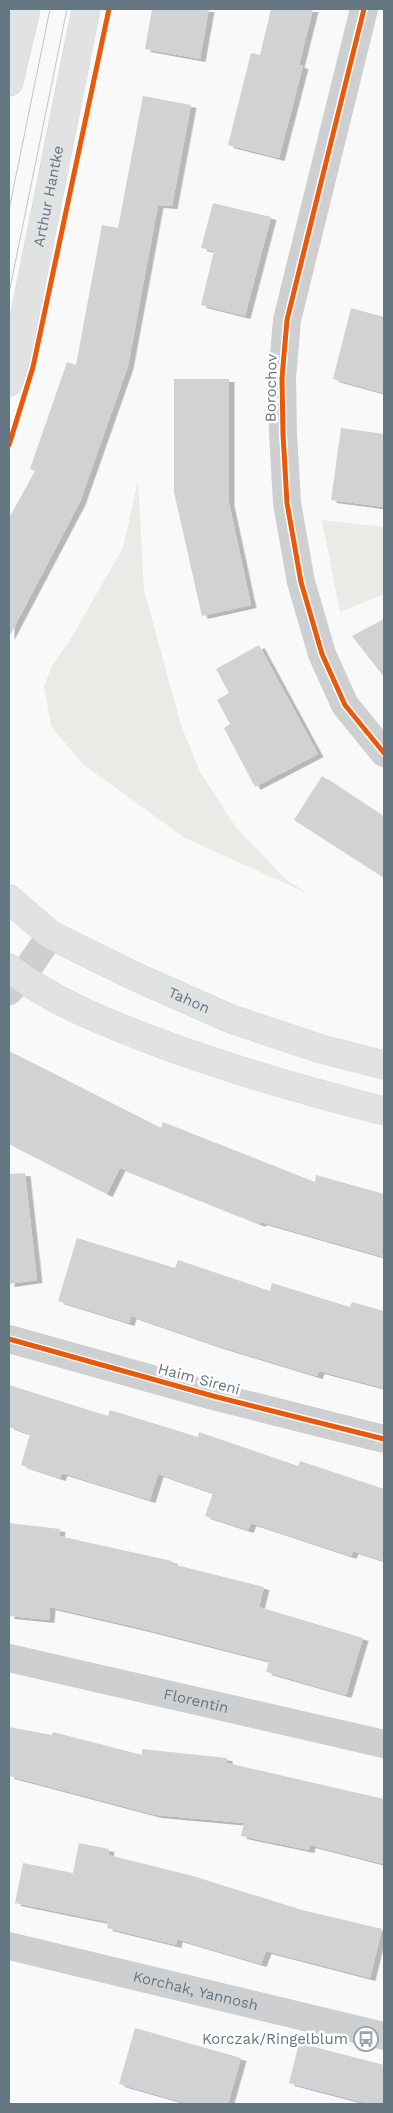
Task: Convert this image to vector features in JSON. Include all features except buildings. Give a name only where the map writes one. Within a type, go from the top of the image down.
[{"type":"main road","points":[[9,82],[26,9]]},
{"type":"main road","name":"Arthur Hantke","points":[[9,382],[17,354],[86,9]]},
{"type":"main road","name":"Tahon","points":[[9,899],[51,935],[134,976],[230,1019],[321,1049],[384,1065]]},
{"type":"main road","points":[[13,979],[108,1024],[210,1062],[384,1112]]},
{"type":"street","name":"Borochov","points":[[364,9],[286,320],[282,378],[283,434],[287,503],[301,582],[322,654],[345,705],[384,753]]},
{"type":"street","points":[[13,979],[51,935]]},
{"type":"street","name":"Haim Sireni","points":[[9,1339],[203,1393],[384,1438]]},
{"type":"street","name":"Florentin","points":[[9,1658],[384,1744]]},
{"type":"street","name":"Korchak, Yannosh","points":[[9,1946],[384,2036]]},
{"type":"shaded area","points":[[138,481],[144,590],[181,725],[200,772],[237,829],[288,881],[309,894],[185,838],[84,765],[51,726],[44,686],[52,666],[70,640],[123,548]]},
{"type":"shaded area","points":[[322,520],[384,527],[384,594],[340,612]]},
{"type":"tram line","points":[[9,210],[50,9]]},
{"type":"tram line","points":[[9,293],[67,9]]},
{"type":"cycle path","points":[[9,445],[33,367],[109,9]]},
{"type":"cycle path","points":[[364,9],[287,320],[282,378],[283,434],[287,503],[301,582],[322,654],[345,705],[384,753]]},
{"type":"cycle path","points":[[9,1339],[213,1396],[384,1439]]},
{"type":"place","name":"Korczak/Ringelblum","points":[[366,2039]]}]
